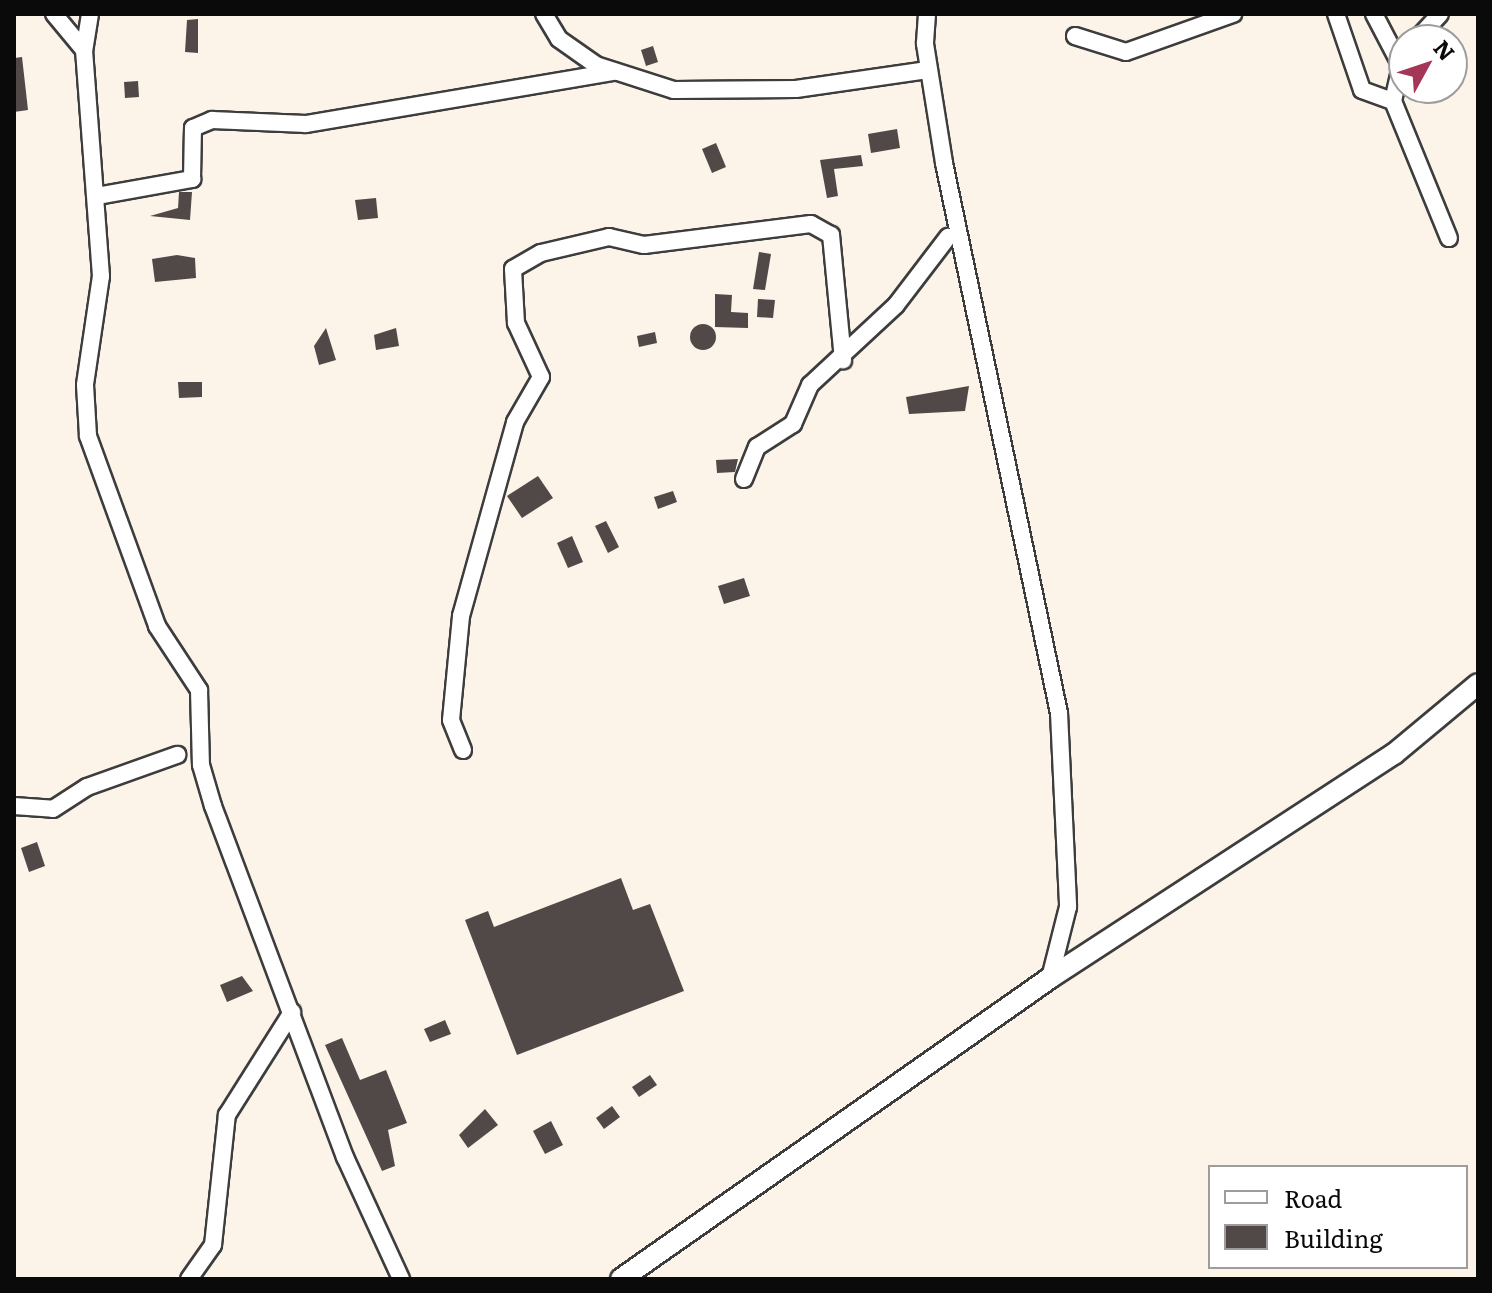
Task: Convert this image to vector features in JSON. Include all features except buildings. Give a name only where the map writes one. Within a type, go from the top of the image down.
[{"type":"street","points":[[54,14],[84,50]]},
{"type":"street","points":[[90,14],[84,50],[101,276],[85,385],[88,436],[157,626],[199,690],[205,780],[292,1012],[401,1279]]},
{"type":"street","points":[[544,14],[573,51],[615,72],[695,92],[796,89],[928,70]]},
{"type":"street","points":[[927,14],[928,70],[1011,506],[1059,713],[1068,907],[1050,978]]},
{"type":"street","points":[[1075,36],[1126,52],[1233,14]]},
{"type":"street","points":[[1336,14],[1362,90],[1388,99]]},
{"type":"street","points":[[1374,14],[1388,36]]},
{"type":"street","points":[[97,196],[192,179],[193,128],[212,120],[306,124],[615,72]]},
{"type":"street","points":[[1394,104],[1449,238]]},
{"type":"street","points":[[463,750],[451,720],[461,616],[515,422],[541,377],[516,323],[513,269],[541,253],[609,237],[644,245],[811,224],[831,235],[843,360]]},
{"type":"street","points":[[744,479],[757,447],[793,424],[810,385],[843,360],[948,237]]},
{"type":"street","points":[[621,1279],[1050,978],[1304,816],[1478,684]]},
{"type":"street","points":[[14,806],[53,809],[87,787],[177,755]]},
{"type":"street","points":[[189,1279],[213,1245],[227,1115],[292,1012]]}]
